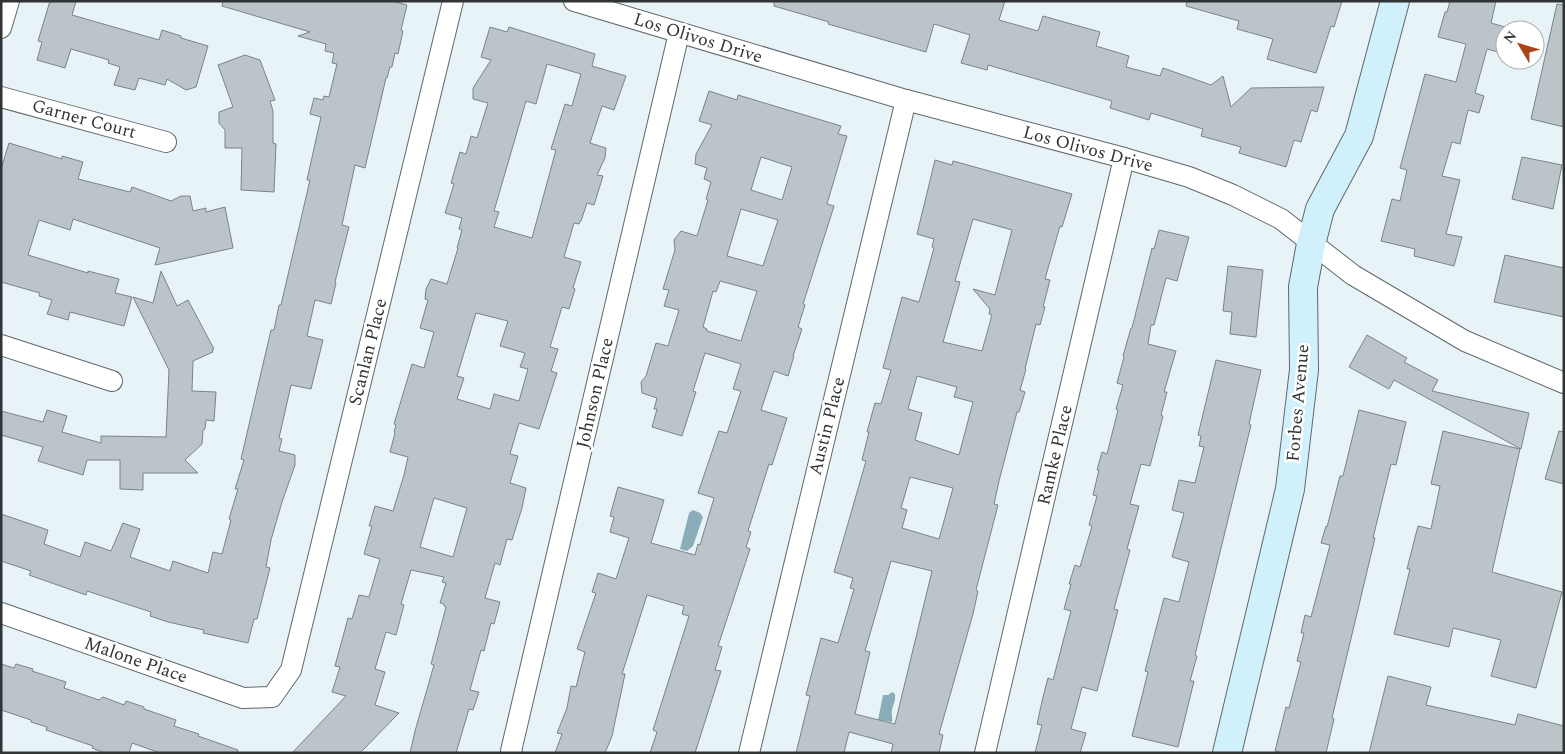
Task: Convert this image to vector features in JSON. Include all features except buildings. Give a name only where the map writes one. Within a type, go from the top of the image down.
[{"type":"street","points":[[1,28],[9,1]]},
{"type":"street","name":"Scanlan Place","points":[[272,697],[292,670],[453,1]]},
{"type":"street","name":"Los Olivos Drive","points":[[574,1],[906,100],[1124,158],[1189,178],[1233,195],[1281,219],[1353,275],[1466,341],[1564,383]]},
{"type":"street","name":"Forbes Avenue","points":[[1227,753],[1290,488],[1304,370],[1303,287],[1311,244],[1320,210],[1358,136],[1395,1]]},
{"type":"street","name":"Johnson Place","points":[[512,753],[679,33]]},
{"type":"street","name":"Garner Court","points":[[1,97],[166,142]]},
{"type":"street","name":"Austin Place","points":[[749,753],[906,100]]},
{"type":"street","name":"Ramke Place","points":[[985,753],[1124,158]]},
{"type":"street","points":[[1,346],[112,381]]},
{"type":"street","name":"Malone Place","points":[[1,613],[243,698],[272,697]]},
{"type":"water","points":[[693,510],[700,513],[703,517],[693,546],[687,551],[680,549],[689,513]]},
{"type":"water","points":[[892,692],[895,694],[895,701],[892,711],[892,722],[878,720],[883,695],[888,695]]}]
